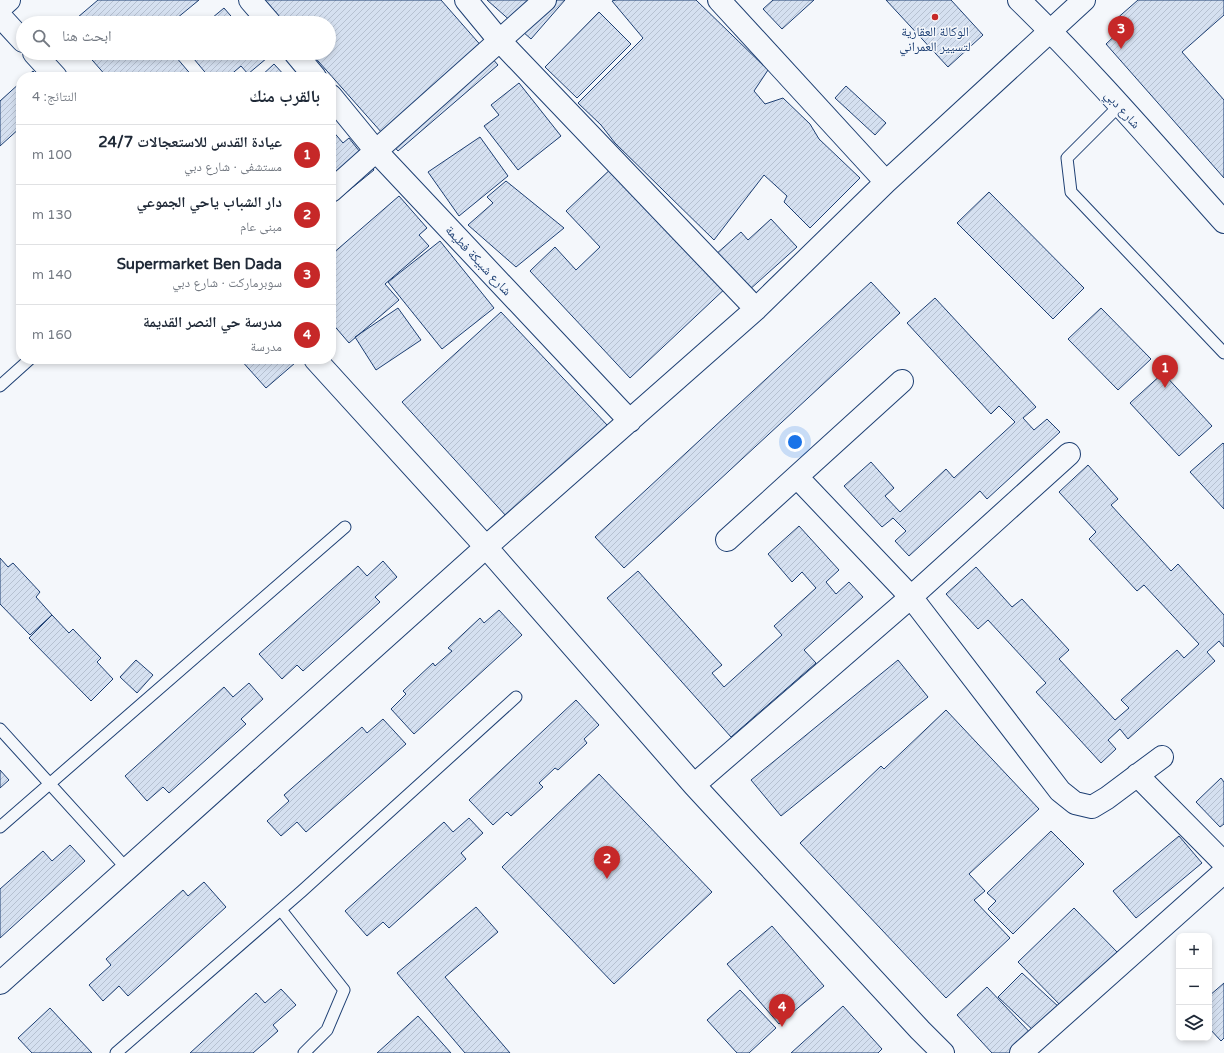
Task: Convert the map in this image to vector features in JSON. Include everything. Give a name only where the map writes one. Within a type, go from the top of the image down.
[{"type":"street","points":[[0,8],[9,0]]},
{"type":"street","points":[[250,0],[264,16]]},
{"type":"street","points":[[466,0],[499,40],[756,309]]},
{"type":"street","points":[[336,187],[545,0]]},
{"type":"street","points":[[719,0],[886,182]]},
{"type":"street","name":"شارع دبي","points":[[1019,0],[1051,31],[1120,105],[1224,222]]},
{"type":"street","points":[[0,983],[486,547],[756,309],[886,182],[1084,0]]},
{"type":"street","points":[[0,16],[16,33]]},
{"type":"street","points":[[40,60],[51,72]]},
{"type":"street","points":[[301,60],[311,72]]},
{"type":"street","name":"شارع شبيكة فطيمة","points":[[336,102],[376,151],[630,421]]},
{"type":"street","points":[[321,364],[486,547],[694,785],[914,1024],[943,1053]]},
{"type":"street","points":[[727,540],[902,381]]},
{"type":"street","points":[[694,785],[911,598],[1069,454]]},
{"type":"street","points":[[797,477],[911,598],[1060,791],[1074,803],[1092,807],[1107,798],[1162,757]]},
{"type":"street","points":[[1136,775],[1224,863]]},
{"type":"street","points":[[1021,1053],[1224,872]]},
{"type":"lane","points":[[1120,105],[1067,158],[1071,192],[1224,353]]},
{"type":"lane","points":[[0,386],[24,364]]},
{"type":"lane","points":[[0,827],[345,527]]},
{"type":"lane","points":[[116,1053],[281,910],[516,697]]},
{"type":"lane","points":[[0,729],[127,869]]},
{"type":"lane","points":[[281,910],[344,990],[327,1030],[304,1053]]},
{"type":"building","points":[[98,0],[199,0],[180,16],[79,16]]},
{"type":"building","points":[[265,0],[441,0],[498,65],[398,151],[336,81],[336,72],[328,72],[317,60],[336,60],[336,16],[279,16]]},
{"type":"building","points":[[487,0],[565,0],[531,39]]},
{"type":"building","points":[[696,0],[768,70],[754,91],[765,104],[783,98],[810,124],[819,139],[860,178],[810,228],[784,202],[787,196],[764,175],[714,240],[615,143],[601,125],[578,103],[643,38],[612,1]]},
{"type":"building","points":[[773,0],[814,0],[782,29],[763,9]]},
{"type":"building","name":"الوكالة العقارية لتسيير العمراني","points":[[886,0],[951,0],[983,35],[948,67]]},
{"type":"building","points":[[1138,0],[1224,0],[1224,15],[1182,52],[1224,100],[1224,178],[1106,44],[1122,29],[1114,21]]},
{"type":"building","points":[[224,8],[231,16],[214,16]]},
{"type":"building","points":[[599,12],[631,44],[577,98],[545,67]]},
{"type":"building","points":[[92,60],[179,60],[189,72],[103,72]]},
{"type":"building","points":[[195,60],[265,60],[250,72],[246,72],[241,66],[234,72],[205,72]]},
{"type":"building","points":[[274,64],[281,72],[265,72]]},
{"type":"building","points":[[519,83],[561,136],[518,170],[484,126],[499,115],[491,105]]},
{"type":"building","points":[[846,86],[886,123],[875,135],[835,98]]},
{"type":"building","points":[[16,87],[16,132],[0,146],[0,101]]},
{"type":"building","points":[[336,135],[343,143],[349,138],[374,170],[336,201]]},
{"type":"building","points":[[480,137],[508,176],[459,216],[428,172]]},
{"type":"building","points":[[615,165],[729,285],[630,378],[530,271],[555,247],[576,270],[600,247],[566,211]]},
{"type":"building","points":[[506,181],[564,228],[516,267],[468,225],[493,203],[487,197]]},
{"type":"building","points":[[989,192],[1084,288],[1053,319],[957,223]]},
{"type":"building","points":[[399,196],[427,228],[419,235],[429,246],[385,284],[399,300],[349,343],[336,328],[336,251]]},
{"type":"building","points":[[771,219],[797,247],[748,291],[715,255],[741,232],[748,240]]},
{"type":"building","points":[[440,241],[494,308],[442,349],[388,282]]},
{"type":"building","points":[[871,282],[900,313],[624,568],[595,537]]},
{"type":"building","points":[[935,298],[1036,407],[1023,418],[1034,430],[1047,419],[1060,432],[987,499],[980,491],[909,556],[895,541],[906,531],[893,518],[882,527],[844,486],[871,462],[894,488],[885,496],[900,512],[946,469],[954,478],[1015,422],[999,406],[991,414],[907,323]]},
{"type":"building","points":[[398,308],[421,340],[376,370],[355,337]]},
{"type":"building","points":[[1101,308],[1151,359],[1118,390],[1068,339]]},
{"type":"building","points":[[501,312],[608,426],[507,517],[402,402]]},
{"type":"building","points":[[244,364],[294,364],[266,388]]},
{"type":"building","points":[[1163,373],[1212,426],[1179,456],[1130,403]]},
{"type":"building","points":[[1223,443],[1224,444],[1224,509],[1190,472]]},
{"type":"building","points":[[1088,465],[1118,499],[1111,505],[1171,571],[1178,564],[1224,615],[1224,647],[1219,641],[1207,652],[1215,661],[1128,739],[1120,729],[1108,740],[1116,749],[1101,763],[1036,692],[1046,683],[988,620],[978,629],[946,594],[976,567],[1012,607],[1022,599],[1069,650],[1059,659],[1115,720],[1129,708],[1121,700],[1177,650],[1184,658],[1199,644],[1144,585],[1137,591],[1089,539],[1096,532],[1059,492]]},
{"type":"building","points":[[799,526],[839,570],[826,582],[836,594],[849,582],[863,597],[804,650],[816,663],[731,737],[607,598],[638,571],[722,665],[712,673],[724,687],[782,635],[774,626],[816,588],[802,572],[792,582],[768,554]]},
{"type":"building","points":[[0,558],[8,567],[13,563],[40,592],[36,597],[52,615],[30,635],[0,604]]},
{"type":"building","points":[[383,561],[397,577],[375,597],[380,602],[303,671],[297,665],[282,679],[259,654],[358,566],[367,576]]},
{"type":"building","points":[[499,610],[522,635],[414,734],[391,709],[406,694],[403,691],[433,663],[435,666],[452,651],[448,648],[480,618],[484,623]]},
{"type":"building","points":[[52,615],[69,633],[73,629],[101,658],[97,662],[113,679],[91,701],[29,638]]},
{"type":"building","points":[[136,660],[153,675],[137,693],[120,677]]},
{"type":"building","points":[[898,660],[928,697],[781,816],[751,780]]},
{"type":"building","points":[[249,683],[263,699],[241,719],[246,724],[169,793],[163,787],[147,801],[125,776],[224,687],[233,697]]},
{"type":"building","points":[[576,700],[599,725],[584,739],[587,743],[558,770],[555,768],[539,783],[543,787],[511,816],[507,812],[493,825],[469,800]]},
{"type":"building","points":[[946,710],[1039,809],[969,874],[985,891],[974,900],[1010,938],[946,998],[800,843],[881,766],[884,769]]},
{"type":"building","points":[[383,719],[406,744],[306,832],[297,822],[281,836],[267,821],[289,801],[284,795],[362,727],[367,733]]},
{"type":"building","points":[[0,770],[9,780],[0,788]]},
{"type":"building","points":[[599,774],[712,892],[614,984],[502,867]]},
{"type":"building","points":[[1221,778],[1224,782],[1224,824],[1220,827],[1196,802]]},
{"type":"building","points":[[469,818],[483,833],[461,853],[466,859],[389,928],[383,922],[367,936],[345,911],[444,822],[453,832]]},
{"type":"building","points":[[1051,831],[1084,864],[1013,934],[988,909],[996,901],[987,893]]},
{"type":"building","points":[[1179,836],[1202,863],[1136,918],[1113,891]]},
{"type":"building","points":[[70,845],[85,861],[0,938],[0,889],[43,851],[52,861]]},
{"type":"building","points":[[204,882],[226,907],[128,996],[119,986],[103,1001],[89,985],[111,965],[106,959],[183,890],[188,896]]},
{"type":"building","points":[[476,907],[498,932],[445,977],[510,1053],[465,1053],[397,973]]},
{"type":"building","points":[[1074,908],[1119,954],[1063,1008],[1018,962]]},
{"type":"building","points":[[772,926],[824,986],[779,1024],[727,964]]},
{"type":"building","points":[[1022,973],[1060,1008],[1036,1033],[998,997]]},
{"type":"building","points":[[1224,983],[1224,1038],[1221,1041],[1212,1031],[1212,993]]},
{"type":"building","points":[[987,987],[1035,1038],[1019,1053],[992,1053],[957,1015]]},
{"type":"building","points":[[281,989],[296,1005],[273,1025],[278,1031],[253,1053],[190,1053],[256,993],[265,1003]]},
{"type":"building","points":[[740,990],[776,1028],[749,1053],[737,1053],[707,1020]]},
{"type":"building","points":[[843,1006],[882,1049],[878,1053],[791,1053]]},
{"type":"building","points":[[50,1008],[92,1053],[32,1053],[18,1038]]},
{"type":"building","points":[[418,1016],[451,1053],[377,1053]]},
{"type":"place","name":"الوكالة العقارية لتسيير العمراني","points":[[935,17]]},
{"type":"place","name":"Supermarket Ben Dada","points":[[1121,49]]},
{"type":"place","name":"عيادة القدس للاستعجالات 24/7","points":[[1165,388]]},
{"type":"place","name":"دار الشباب ياحي الجموعي","points":[[607,879]]},
{"type":"place","name":"مدرسة حي النصر القديمة","points":[[782,1027]]}]
